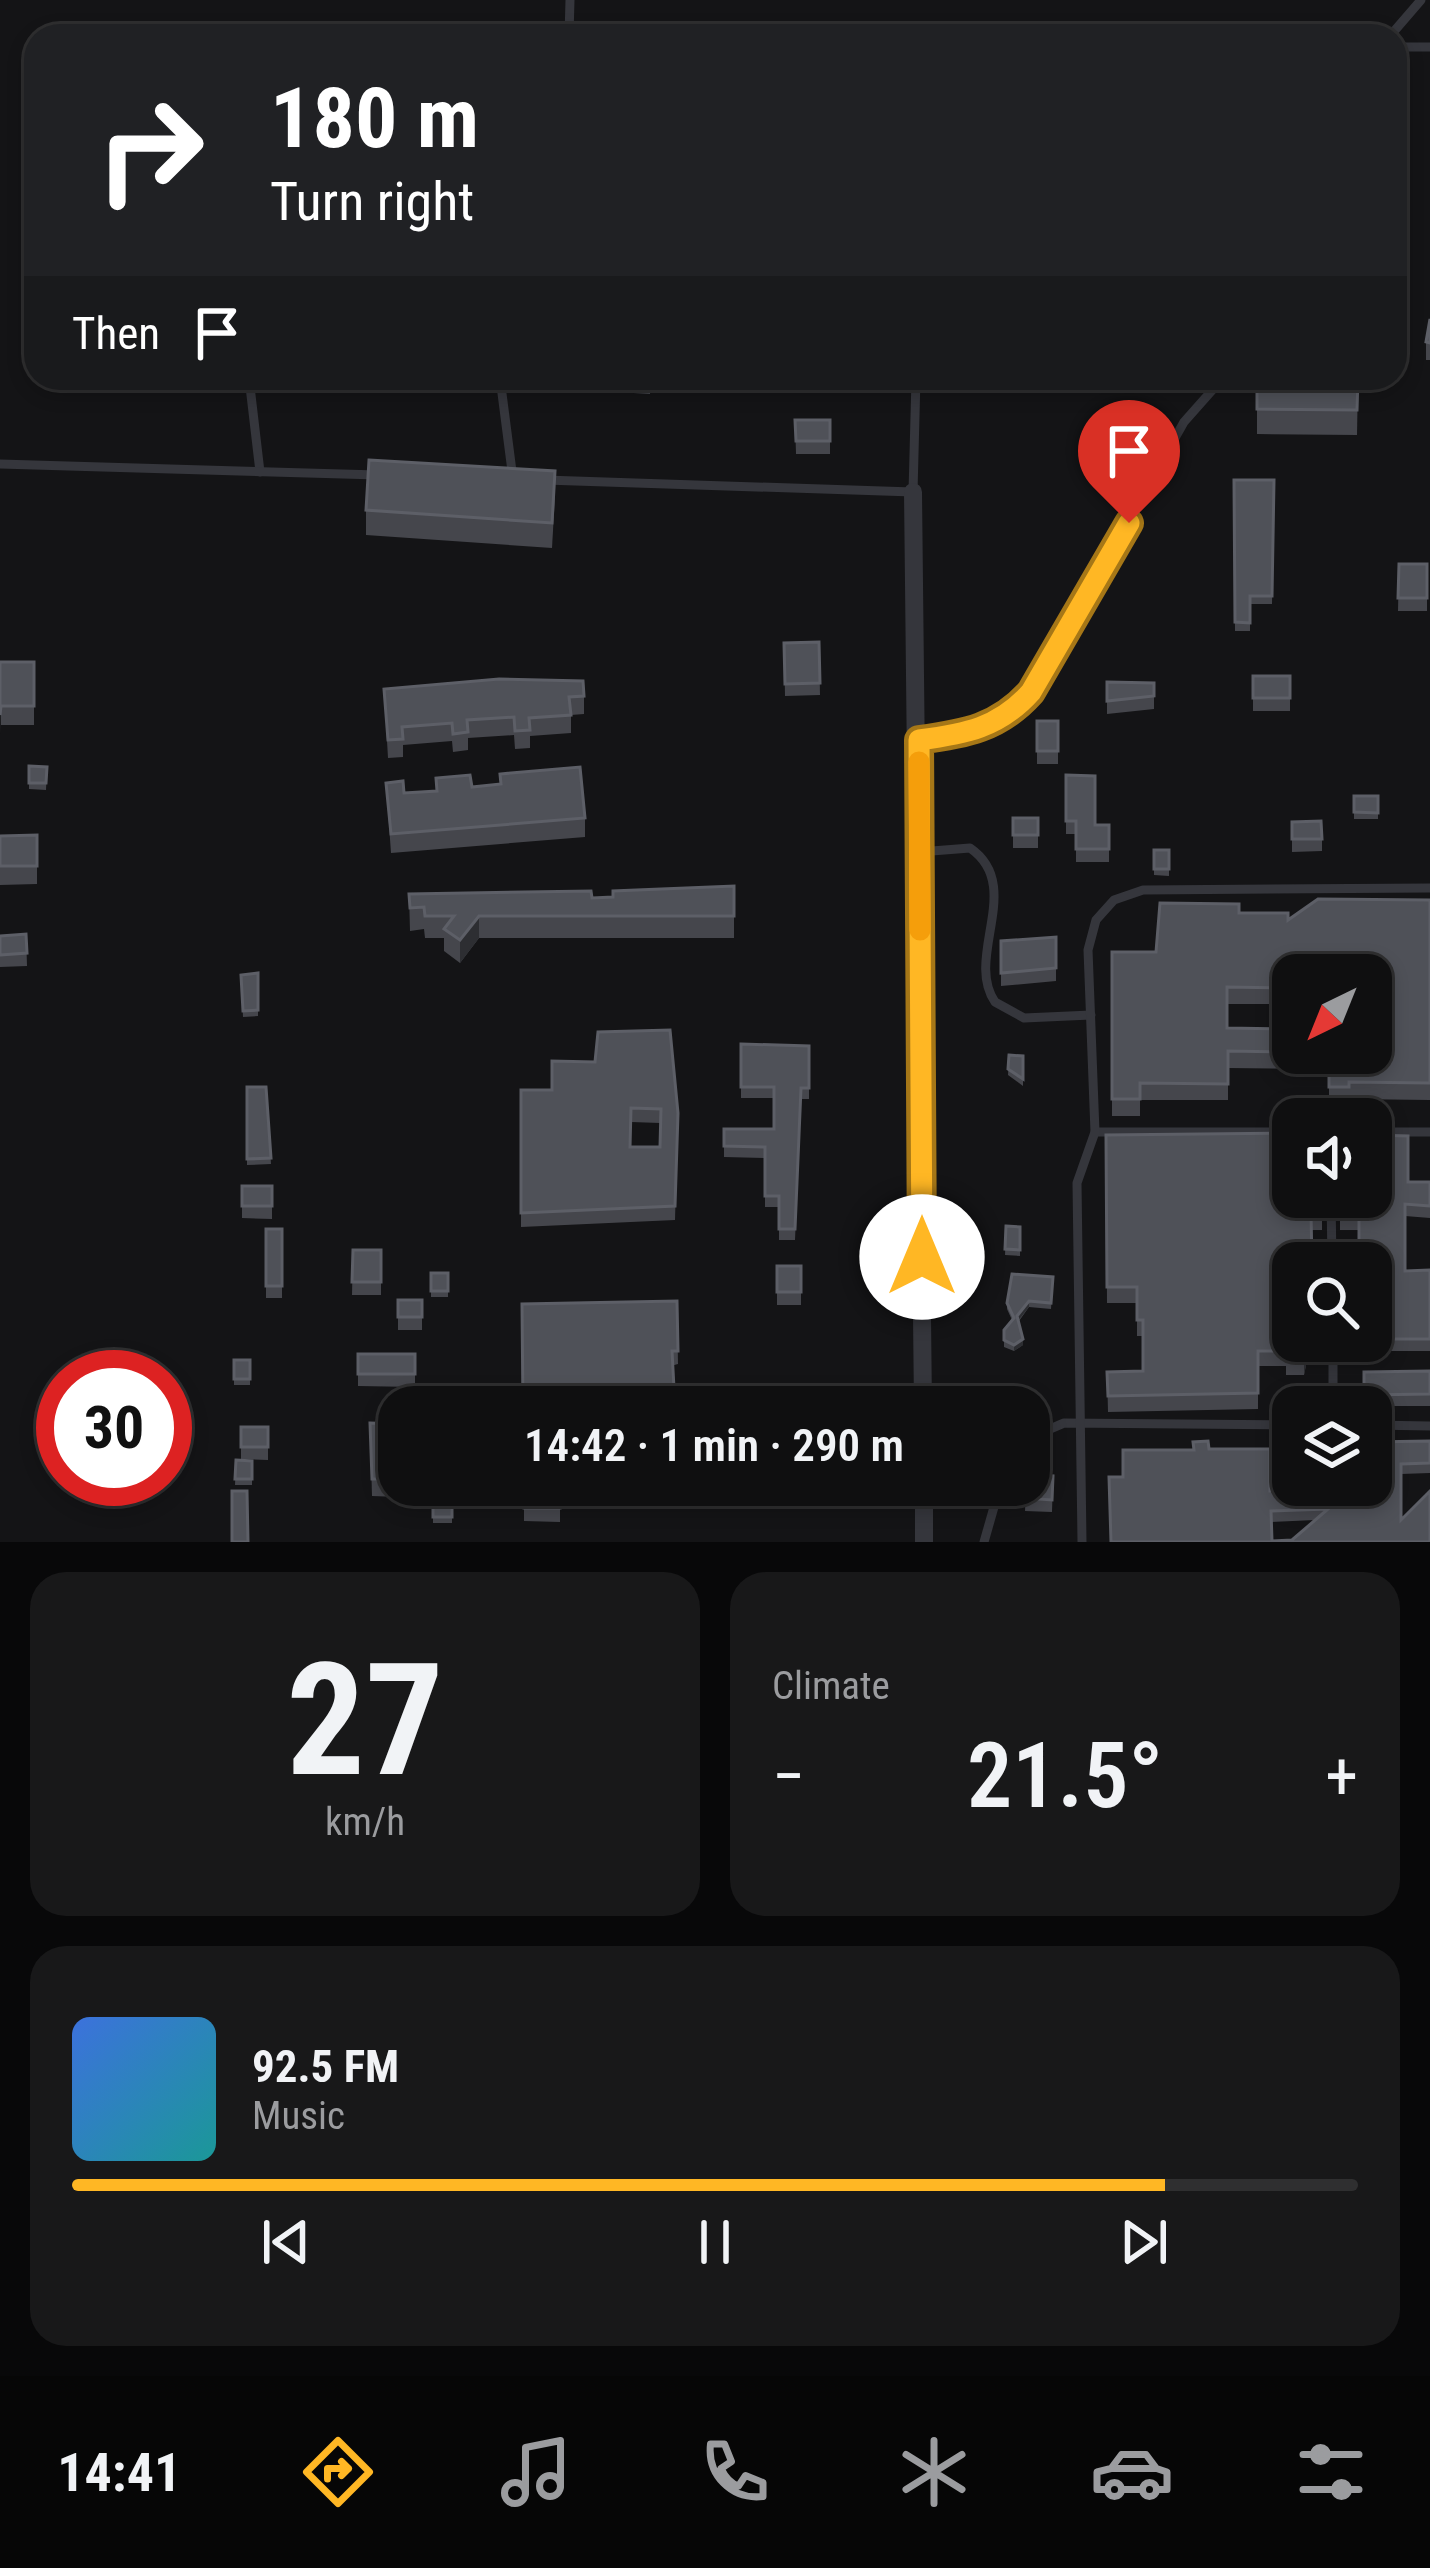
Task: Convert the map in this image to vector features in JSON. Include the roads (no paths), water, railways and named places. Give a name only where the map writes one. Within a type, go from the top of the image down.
[{"type":"street","points":[[914,491],[922,1386]]},
{"type":"street","points":[[924,1506],[924,1542]]},
{"type":"lane","points":[[1400,24],[1421,0]]},
{"type":"lane","points":[[250,390],[260,472]]},
{"type":"lane","points":[[502,390],[513,479]]},
{"type":"lane","points":[[490,478],[914,491],[916,390]]},
{"type":"lane","points":[[919,740],[990,727],[1010,716],[1031,692],[1184,422],[1212,390]]},
{"type":"lane","points":[[0,464],[398,476]]},
{"type":"lane","points":[[919,852],[970,848],[986,865],[995,904],[984,973],[994,1002],[1024,1018],[1090,1015]]},
{"type":"lane","points":[[1082,1542],[1077,1183],[1095,1132],[1088,950],[1096,920],[1114,899],[1143,890],[1430,888]]},
{"type":"lane","points":[[1095,1132],[1272,1132]]},
{"type":"lane","points":[[1392,1132],[1430,1132]]},
{"type":"lane","points":[[1050,1430],[1082,1423],[1272,1425]]},
{"type":"lane","points":[[1392,1425],[1430,1426]]},
{"type":"lane","points":[[984,1542],[993,1506]]}]
